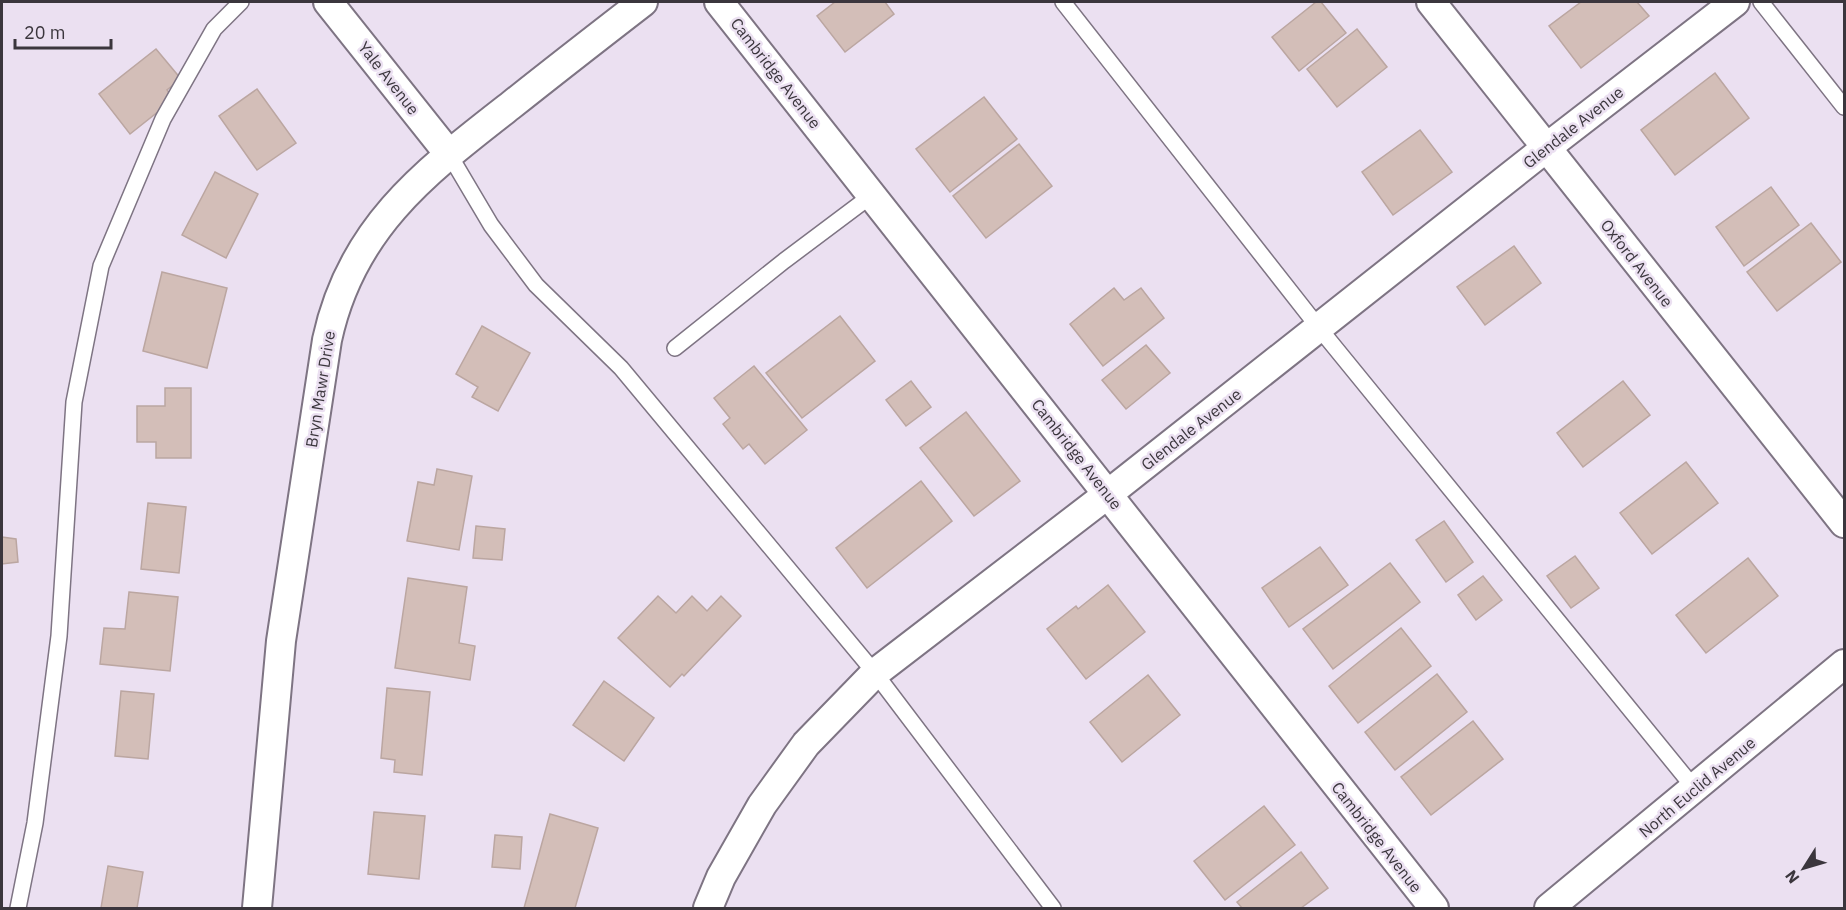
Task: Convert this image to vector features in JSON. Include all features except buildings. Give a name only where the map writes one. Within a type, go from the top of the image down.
[{"type":"street","name":"Yale Avenue","points":[[328,2],[449,154]]},
{"type":"street","name":"Bryn Mawr Drive","points":[[257,909],[281,641],[332,318],[339,295],[356,258],[377,226],[417,181],[643,2]]},
{"type":"street","name":"Cambridge Avenue","points":[[719,2],[1434,909]]},
{"type":"street","name":"Oxford Avenue","points":[[1431,2],[1845,524]]},
{"type":"street","name":"Glendale Avenue","points":[[708,909],[721,877],[762,805],[806,744],[875,673],[1108,494],[1546,148],[1735,2]]},
{"type":"street","name":"North Euclid Avenue","points":[[1549,909],[1845,664]]},
{"type":"lane","points":[[18,909],[35,823],[59,636],[74,402],[101,266],[163,119],[214,29],[241,2]]},
{"type":"lane","points":[[1063,2],[1319,328],[1695,789]]},
{"type":"lane","points":[[1761,2],[1845,107]]},
{"type":"lane","points":[[449,154],[491,225],[537,285],[621,368],[875,673],[1053,909]]},
{"type":"lane","points":[[675,348],[784,261],[872,195]]}]
